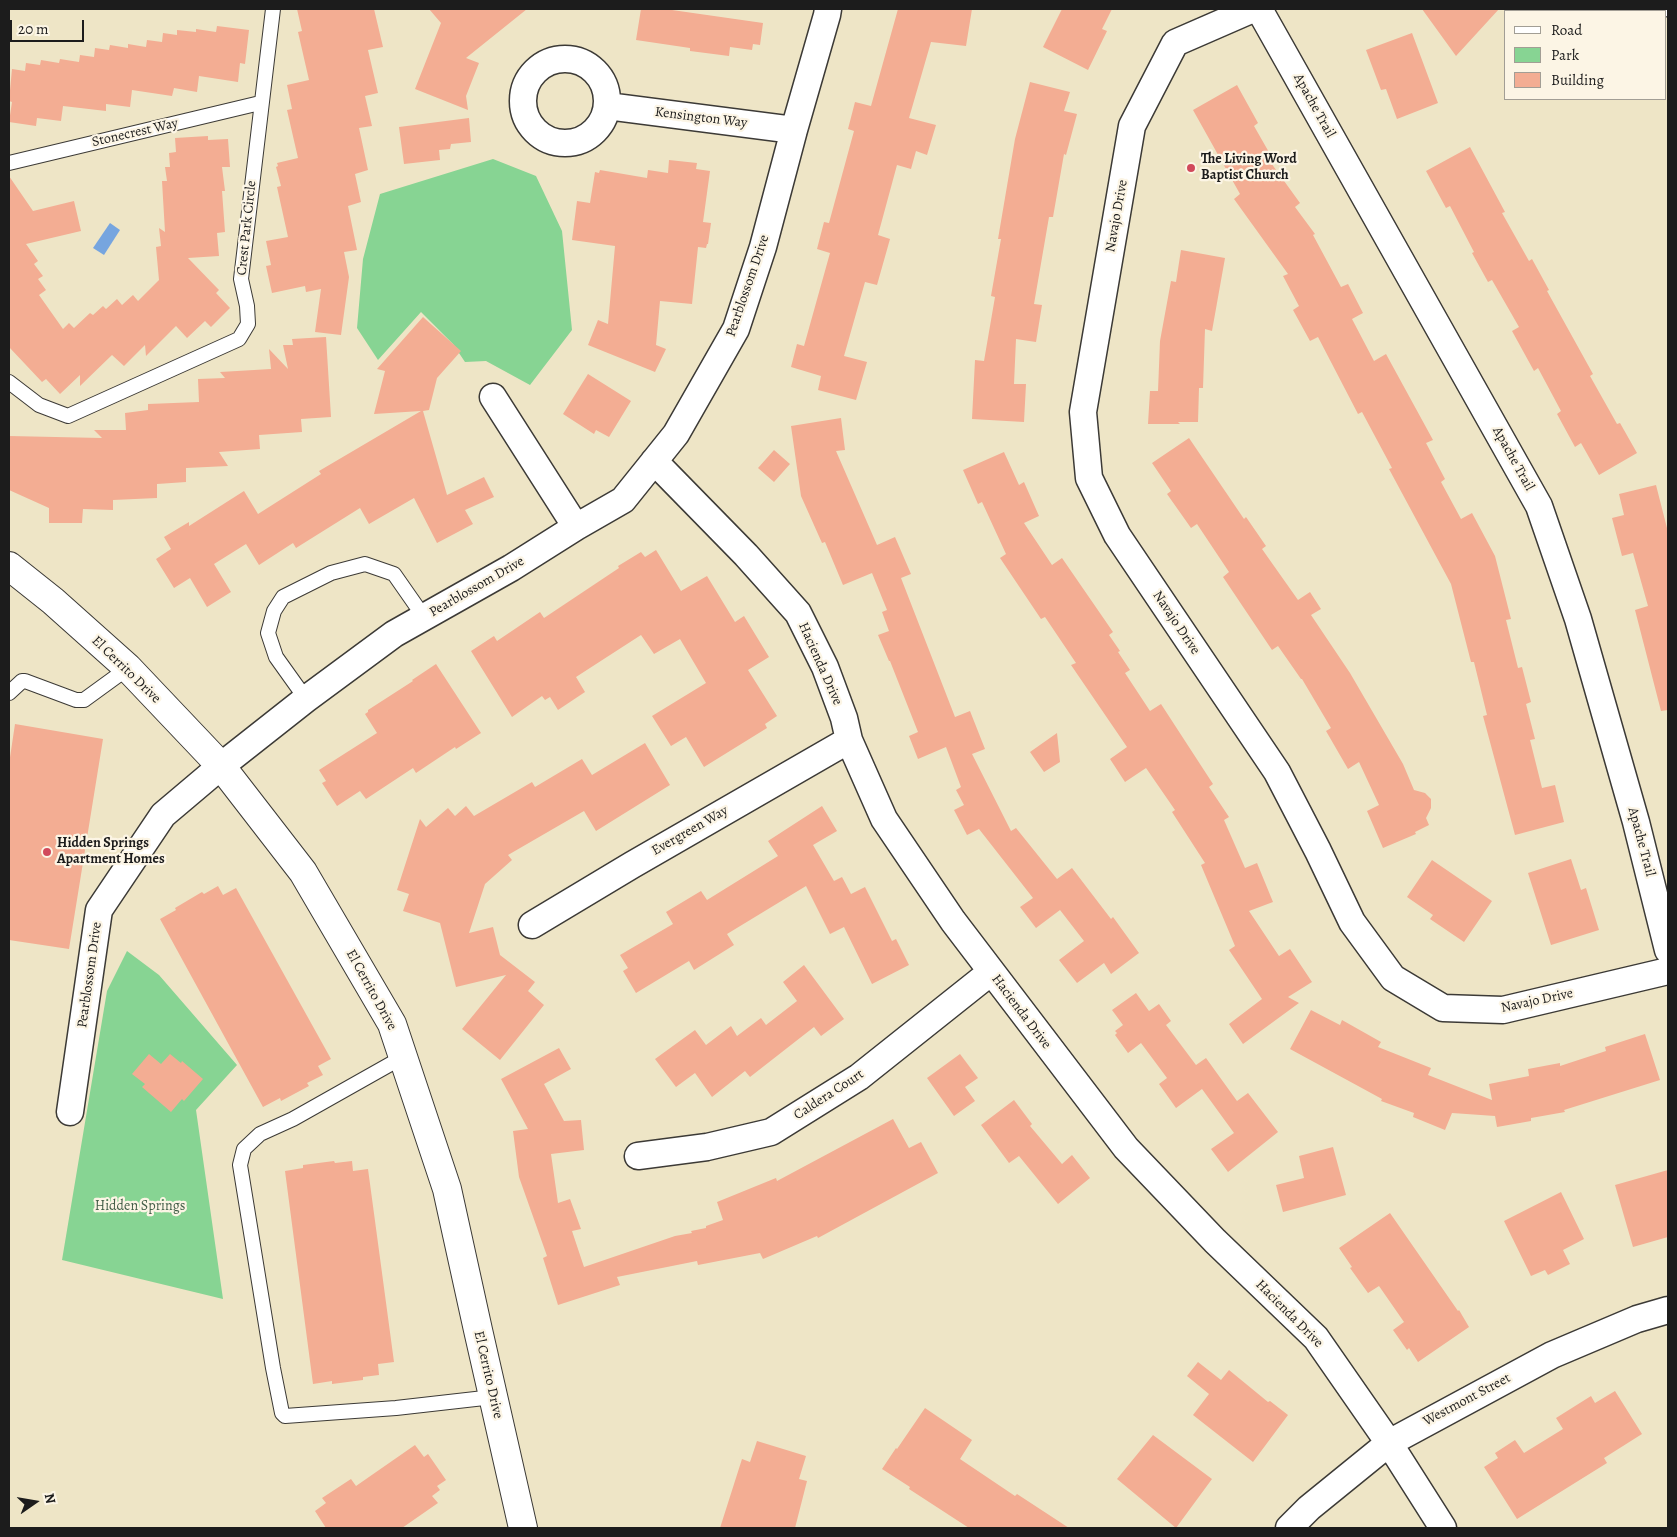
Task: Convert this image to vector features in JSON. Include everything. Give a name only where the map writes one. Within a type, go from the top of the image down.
[{"type":"street","name":"Pearblossom Drive","points":[[70,1112],[99,910],[163,815],[221,766],[306,699],[394,634],[511,568],[623,500],[676,434],[736,329],[763,247],[828,9]]},
{"type":"street","name":"Navajo Drive","points":[[1253,9],[1176,44],[1132,126],[1083,412],[1089,478],[1117,535],[1276,772],[1318,851],[1352,922],[1393,978],[1443,1008],[1503,1010],[1668,971]]},
{"type":"street","name":"Apache Trail","points":[[1259,9],[1539,506],[1578,619],[1636,822],[1668,950]]},
{"type":"street","name":"Kensington Way","points":[[607,106],[794,130]]},
{"type":"street","points":[[493,398],[576,527]]},
{"type":"street","name":"Hacienda Drive","points":[[654,461],[746,554],[798,614],[825,667],[850,740],[884,819],[953,921],[1126,1148],[1215,1241],[1316,1338],[1389,1443],[1443,1528]]},
{"type":"street","name":"El Cerrito Drive","points":[[9,566],[53,601],[128,668],[221,766],[303,872],[392,1024],[447,1189],[523,1528]]},
{"type":"street","name":"Evergreen Way","points":[[532,925],[640,860],[850,740]]},
{"type":"street","name":"Caldera Court","points":[[638,1156],[707,1147],[771,1132],[859,1077],[991,972]]},
{"type":"street","name":"Westmont Street","points":[[1288,1528],[1309,1508],[1389,1443],[1552,1355],[1637,1319],[1668,1310]]},
{"type":"lane","name":"Crest Park Circle","points":[[9,382],[39,405],[68,416],[239,339],[248,324],[247,306],[241,279],[272,9]]},
{"type":"lane","name":"Stonecrest Way","points":[[9,163],[260,103]]},
{"type":"lane","points":[[306,699],[276,657],[268,634],[274,611],[283,597],[331,573],[365,564],[394,574],[424,617]]},
{"type":"lane","points":[[9,693],[22,681],[25,681],[76,700],[84,700],[128,668]]},
{"type":"lane","points":[[403,1058],[293,1119],[260,1134],[244,1149],[240,1165],[282,1413],[285,1416],[396,1408],[493,1397]]},
{"type":"green space","points":[[493,159],[536,176],[562,231],[572,330],[530,385],[486,361],[465,362],[453,344],[421,312],[378,360],[357,328],[363,259],[380,194]]},
{"type":"green space","name":"Hidden Springs","points":[[127,951],[159,975],[237,1065],[196,1110],[223,1299],[62,1260],[107,991]]},
{"type":"water","points":[[110,223],[120,230],[104,255],[93,248]]},
{"type":"building","points":[[297,9],[374,9],[383,47],[368,50],[378,93],[365,96],[372,126],[359,128],[368,170],[355,174],[361,202],[348,206],[357,250],[344,252],[349,277],[341,335],[315,332],[321,289],[306,292],[305,286],[272,293],[266,266],[271,265],[266,241],[288,237],[277,187],[281,186],[276,167],[278,166],[277,163],[298,158],[287,110],[292,109],[287,85],[309,80],[298,32],[302,31]]},
{"type":"building","points":[[429,9],[527,9],[466,58],[479,63],[466,96],[468,110],[415,89],[441,23]]},
{"type":"building","points":[[641,9],[665,9],[763,23],[760,45],[753,44],[752,50],[730,47],[729,56],[690,51],[690,48],[636,40]]},
{"type":"building","points":[[898,9],[972,9],[966,46],[931,42],[909,118],[936,125],[927,155],[916,151],[911,169],[897,165],[878,235],[890,239],[877,285],[865,282],[844,356],[867,362],[856,400],[818,390],[821,376],[791,367],[797,344],[804,346],[830,253],[817,249],[824,222],[829,223],[854,131],[848,129],[855,102],[871,106]]},
{"type":"building","points":[[1062,9],[1112,9],[1102,29],[1107,31],[1088,70],[1043,47]]},
{"type":"building","points":[[1422,9],[1499,9],[1456,56]]},
{"type":"building","points":[[217,26],[249,30],[245,64],[240,63],[238,82],[199,76],[197,92],[174,88],[172,96],[132,90],[130,107],[106,104],[106,111],[63,106],[61,121],[37,118],[36,126],[9,122],[12,102],[9,101],[12,69],[25,71],[26,63],[40,65],[41,60],[59,63],[60,59],[79,62],[80,55],[94,57],[95,48],[109,50],[110,45],[128,48],[128,44],[146,47],[147,40],[162,42],[163,33],[177,35],[177,30],[196,32],[196,29],[216,32]]},
{"type":"building","points":[[1412,33],[1438,103],[1397,119],[1386,89],[1381,90],[1366,50]]},
{"type":"building","points":[[1030,82],[1070,92],[1064,111],[1077,114],[1066,155],[1064,154],[1053,217],[1049,217],[1034,304],[1042,305],[1036,342],[1016,339],[1014,384],[1026,384],[1024,422],[972,419],[975,360],[984,361],[995,297],[991,296],[1001,239],[998,239],[1015,139]]},
{"type":"building","points":[[1237,85],[1258,123],[1254,126],[1270,154],[1266,156],[1300,203],[1295,207],[1315,234],[1313,235],[1341,287],[1348,284],[1363,313],[1352,319],[1374,361],[1386,354],[1433,440],[1426,443],[1445,479],[1441,482],[1461,519],[1472,513],[1495,556],[1511,619],[1506,620],[1518,668],[1522,667],[1531,702],[1526,704],[1535,739],[1530,740],[1542,788],[1555,785],[1564,822],[1515,835],[1483,716],[1487,715],[1474,662],[1471,662],[1451,584],[1389,469],[1392,468],[1362,412],[1358,414],[1318,337],[1310,341],[1293,310],[1299,306],[1283,276],[1288,274],[1234,199],[1240,194],[1193,110]]},
{"type":"building","points":[[469,118],[471,142],[451,144],[450,149],[439,150],[440,160],[404,164],[399,127]]},
{"type":"building","points":[[208,136],[208,140],[228,139],[230,167],[222,167],[225,191],[222,191],[225,232],[217,233],[219,256],[188,258],[219,290],[216,293],[230,308],[211,327],[205,321],[187,338],[176,326],[146,356],[145,345],[124,366],[112,355],[80,386],[80,375],[60,394],[46,379],[42,382],[9,347],[9,176],[33,211],[74,201],[81,231],[26,244],[38,261],[34,264],[43,276],[38,279],[46,290],[39,295],[63,329],[69,323],[74,328],[90,313],[93,315],[103,306],[106,309],[117,299],[122,305],[133,295],[138,301],[159,280],[156,247],[161,246],[159,228],[165,232],[162,181],[167,181],[165,167],[170,167],[169,153],[176,152],[175,138]]},
{"type":"building","points":[[1470,147],[1505,212],[1502,213],[1529,261],[1532,259],[1549,290],[1547,291],[1593,374],[1590,376],[1617,424],[1620,423],[1637,453],[1599,475],[1581,443],[1575,447],[1557,414],[1561,411],[1538,368],[1534,371],[1512,331],[1519,327],[1492,280],[1488,282],[1450,206],[1446,208],[1426,171]]},
{"type":"building","points":[[669,160],[697,163],[696,169],[710,171],[703,222],[711,223],[706,248],[698,247],[692,304],[660,301],[656,345],[666,349],[655,372],[588,345],[598,320],[608,324],[615,246],[572,240],[577,201],[590,203],[595,172],[599,173],[600,170],[647,178],[648,170],[668,173]]},
{"type":"building","points":[[1181,250],[1225,258],[1212,331],[1205,329],[1203,388],[1199,388],[1198,422],[1148,424],[1150,391],[1158,391],[1160,341],[1171,281],[1176,282]]},
{"type":"building","points":[[423,317],[461,351],[437,378],[429,410],[423,411],[447,495],[484,477],[494,497],[465,510],[473,524],[437,543],[414,498],[369,524],[360,508],[296,548],[293,543],[259,565],[246,544],[214,564],[231,592],[207,607],[190,578],[174,588],[156,559],[171,549],[164,537],[189,522],[189,526],[244,491],[258,514],[321,474],[319,471],[421,411],[374,414],[385,371],[377,369]]},
{"type":"building","points":[[326,337],[331,417],[301,419],[302,432],[259,435],[260,449],[219,452],[228,466],[186,468],[186,482],[157,484],[157,498],[113,500],[113,510],[83,509],[82,523],[49,523],[49,508],[9,490],[9,436],[102,438],[94,430],[126,430],[125,413],[148,410],[148,404],[199,402],[198,379],[225,378],[220,372],[271,369],[269,349],[288,369],[283,345],[293,345],[292,339]]},
{"type":"building","points":[[588,374],[631,401],[609,437],[596,430],[594,434],[563,414]]},
{"type":"building","points":[[841,418],[845,450],[836,451],[877,545],[895,537],[911,574],[901,578],[955,717],[970,711],[985,749],[972,754],[1011,831],[1016,828],[1057,879],[1072,868],[1111,919],[1113,917],[1139,953],[1111,974],[1104,963],[1077,983],[1059,960],[1084,941],[1060,910],[1036,928],[1020,907],[1033,898],[979,829],[967,835],[954,810],[964,805],[956,790],[961,787],[946,747],[918,759],[909,736],[918,732],[878,635],[889,631],[882,612],[887,610],[872,573],[843,585],[825,542],[822,543],[801,496],[791,426]]},
{"type":"building","points":[[1189,438],[1244,519],[1246,517],[1266,546],[1262,549],[1298,600],[1310,592],[1321,609],[1311,615],[1350,673],[1403,764],[1414,790],[1425,793],[1431,799],[1431,808],[1426,818],[1429,825],[1415,832],[1416,834],[1383,848],[1367,811],[1379,805],[1359,762],[1348,769],[1326,731],[1331,728],[1302,679],[1278,646],[1272,650],[1223,577],[1229,572],[1197,524],[1191,528],[1167,494],[1171,491],[1152,463]]},
{"type":"building","points":[[774,450],[790,464],[774,482],[758,468]]},
{"type":"building","points":[[1004,452],[1019,485],[1024,482],[1039,516],[1024,523],[1052,565],[1062,558],[1113,632],[1109,635],[1130,670],[1125,673],[1150,711],[1161,704],[1213,784],[1209,787],[1229,817],[1224,820],[1245,868],[1257,863],[1273,902],[1249,911],[1279,956],[1290,949],[1312,982],[1288,997],[1299,1003],[1243,1044],[1229,1024],[1262,999],[1229,950],[1235,946],[1201,865],[1205,863],[1172,812],[1175,810],[1146,768],[1125,782],[1110,759],[1127,747],[1071,665],[1076,663],[1045,617],[1041,619],[1000,558],[1006,554],[982,502],[978,504],[963,470]]},
{"type":"building","points":[[1656,485],[1668,532],[1668,710],[1661,711],[1635,610],[1648,606],[1633,553],[1622,556],[1612,518],[1624,515],[1619,494]]},
{"type":"building","points":[[656,550],[681,591],[707,576],[735,622],[744,616],[769,657],[748,670],[777,716],[765,724],[767,728],[704,767],[686,737],[671,746],[652,716],[706,683],[680,639],[654,654],[641,635],[576,677],[585,692],[558,710],[550,697],[545,700],[542,696],[512,717],[471,651],[494,636],[497,641],[540,612],[544,618],[641,552],[645,557]]},
{"type":"building","points":[[436,664],[481,733],[456,749],[455,747],[416,773],[413,768],[366,799],[360,791],[337,806],[322,783],[326,781],[319,770],[377,733],[365,714],[368,710]]},
{"type":"building","name":"Hidden Springs Apartment Homes","points":[[15,724],[103,739],[69,949],[9,940],[9,764]]},
{"type":"building","points":[[1057,733],[1060,762],[1044,772],[1030,752]]},
{"type":"building","points":[[645,743],[670,785],[596,831],[584,811],[508,855],[512,860],[485,884],[469,933],[493,927],[500,955],[535,982],[528,991],[544,1005],[500,1060],[462,1029],[506,975],[456,987],[440,923],[403,911],[409,894],[397,890],[420,819],[426,827],[448,808],[455,816],[466,806],[474,816],[532,782],[535,787],[582,759],[592,775]]},
{"type":"building","points":[[822,806],[837,831],[813,845],[834,881],[842,877],[851,894],[865,887],[892,941],[896,939],[909,965],[872,984],[844,927],[830,934],[806,886],[727,934],[734,945],[694,970],[689,961],[636,993],[623,971],[628,968],[620,955],[673,924],[666,912],[701,891],[707,900],[778,856],[768,841]]},
{"type":"building","points":[[1571,859],[1581,890],[1586,888],[1599,930],[1551,945],[1528,873]]},
{"type":"building","points":[[1432,860],[1492,901],[1464,942],[1430,919],[1433,915],[1407,897]]},
{"type":"building","points":[[218,886],[223,895],[236,888],[331,1059],[318,1066],[323,1075],[307,1083],[309,1086],[281,1101],[280,1098],[263,1107],[160,919],[202,892],[204,894]]},
{"type":"building","points":[[804,965],[844,1019],[821,1036],[814,1027],[750,1077],[745,1071],[712,1097],[695,1073],[676,1087],[655,1059],[695,1030],[706,1045],[731,1026],[737,1036],[761,1018],[766,1025],[797,1001],[783,982]]},
{"type":"building","points":[[1136,993],[1149,1011],[1159,1004],[1171,1021],[1166,1025],[1196,1065],[1206,1058],[1237,1101],[1248,1093],[1278,1132],[1228,1172],[1211,1149],[1234,1133],[1202,1089],[1176,1108],[1159,1084],[1167,1078],[1141,1043],[1128,1053],[1115,1035],[1117,1033],[1115,1031],[1123,1025],[1112,1010]]},
{"type":"building","points":[[1311,1010],[1340,1025],[1342,1020],[1381,1042],[1378,1047],[1431,1068],[1428,1075],[1492,1100],[1489,1084],[1529,1076],[1528,1069],[1560,1063],[1560,1066],[1606,1051],[1605,1047],[1645,1034],[1660,1080],[1564,1110],[1565,1112],[1497,1127],[1495,1116],[1452,1113],[1445,1130],[1413,1117],[1414,1113],[1381,1101],[1382,1099],[1290,1049]]},
{"type":"building","points":[[559,1048],[571,1069],[544,1084],[564,1121],[581,1120],[584,1150],[551,1154],[558,1203],[570,1199],[581,1229],[572,1231],[584,1267],[675,1236],[692,1233],[691,1231],[706,1228],[706,1226],[723,1220],[717,1202],[776,1178],[777,1181],[893,1119],[909,1148],[921,1142],[938,1173],[818,1238],[817,1236],[763,1259],[760,1253],[698,1265],[697,1261],[617,1277],[620,1285],[558,1305],[543,1258],[547,1256],[519,1177],[513,1131],[528,1129],[501,1079]]},
{"type":"building","points":[[149,1054],[161,1064],[170,1054],[181,1063],[182,1061],[203,1079],[184,1101],[182,1099],[171,1112],[142,1087],[145,1084],[132,1074]]},
{"type":"building","points":[[960,1054],[978,1078],[965,1087],[975,1101],[954,1116],[927,1078]]},
{"type":"building","points":[[1014,1100],[1032,1124],[1030,1126],[1062,1164],[1072,1155],[1090,1178],[1058,1204],[1019,1156],[1009,1163],[981,1125]]},
{"type":"building","points":[[1333,1147],[1346,1195],[1283,1212],[1276,1185],[1304,1178],[1299,1156]]},
{"type":"building","points":[[334,1161],[335,1163],[352,1161],[353,1171],[368,1169],[394,1362],[378,1364],[379,1375],[363,1377],[363,1380],[332,1384],[332,1381],[313,1384],[285,1171],[303,1168],[303,1165]]},
{"type":"building","points":[[1668,1170],[1668,1237],[1633,1247],[1615,1185]]},
{"type":"building","points":[[1561,1192],[1584,1239],[1563,1250],[1570,1264],[1548,1275],[1545,1270],[1531,1276],[1504,1221]]},
{"type":"building","points":[[1390,1213],[1469,1327],[1418,1362],[1409,1348],[1407,1350],[1393,1330],[1404,1322],[1379,1286],[1368,1293],[1350,1268],[1352,1267],[1339,1248]]},
{"type":"building","points":[[1198,1362],[1221,1380],[1229,1370],[1268,1402],[1270,1401],[1288,1415],[1253,1462],[1193,1415],[1209,1394],[1187,1376]]},
{"type":"building","points":[[1615,1391],[1642,1434],[1604,1458],[1607,1463],[1517,1519],[1484,1467],[1498,1458],[1495,1453],[1515,1440],[1524,1453],[1563,1429],[1556,1418],[1591,1396],[1595,1403]]},
{"type":"building","points":[[925,1408],[972,1440],[960,1459],[1015,1496],[1017,1494],[1069,1528],[969,1528],[882,1469]]},
{"type":"building","points":[[1153,1435],[1212,1479],[1176,1528],[1117,1479]]},
{"type":"building","points":[[757,1441],[806,1456],[799,1479],[807,1481],[795,1528],[720,1528],[742,1459],[750,1462]]},
{"type":"building","points":[[415,1445],[424,1457],[428,1454],[446,1480],[437,1486],[440,1490],[432,1496],[438,1503],[402,1528],[326,1528],[315,1511],[326,1503],[322,1498],[351,1479],[356,1486]]},
{"type":"place","name":"The Living Word Baptist Church","points":[[1191,168]]},
{"type":"place","name":"Hidden Springs Apartment Homes","points":[[47,852]]}]
